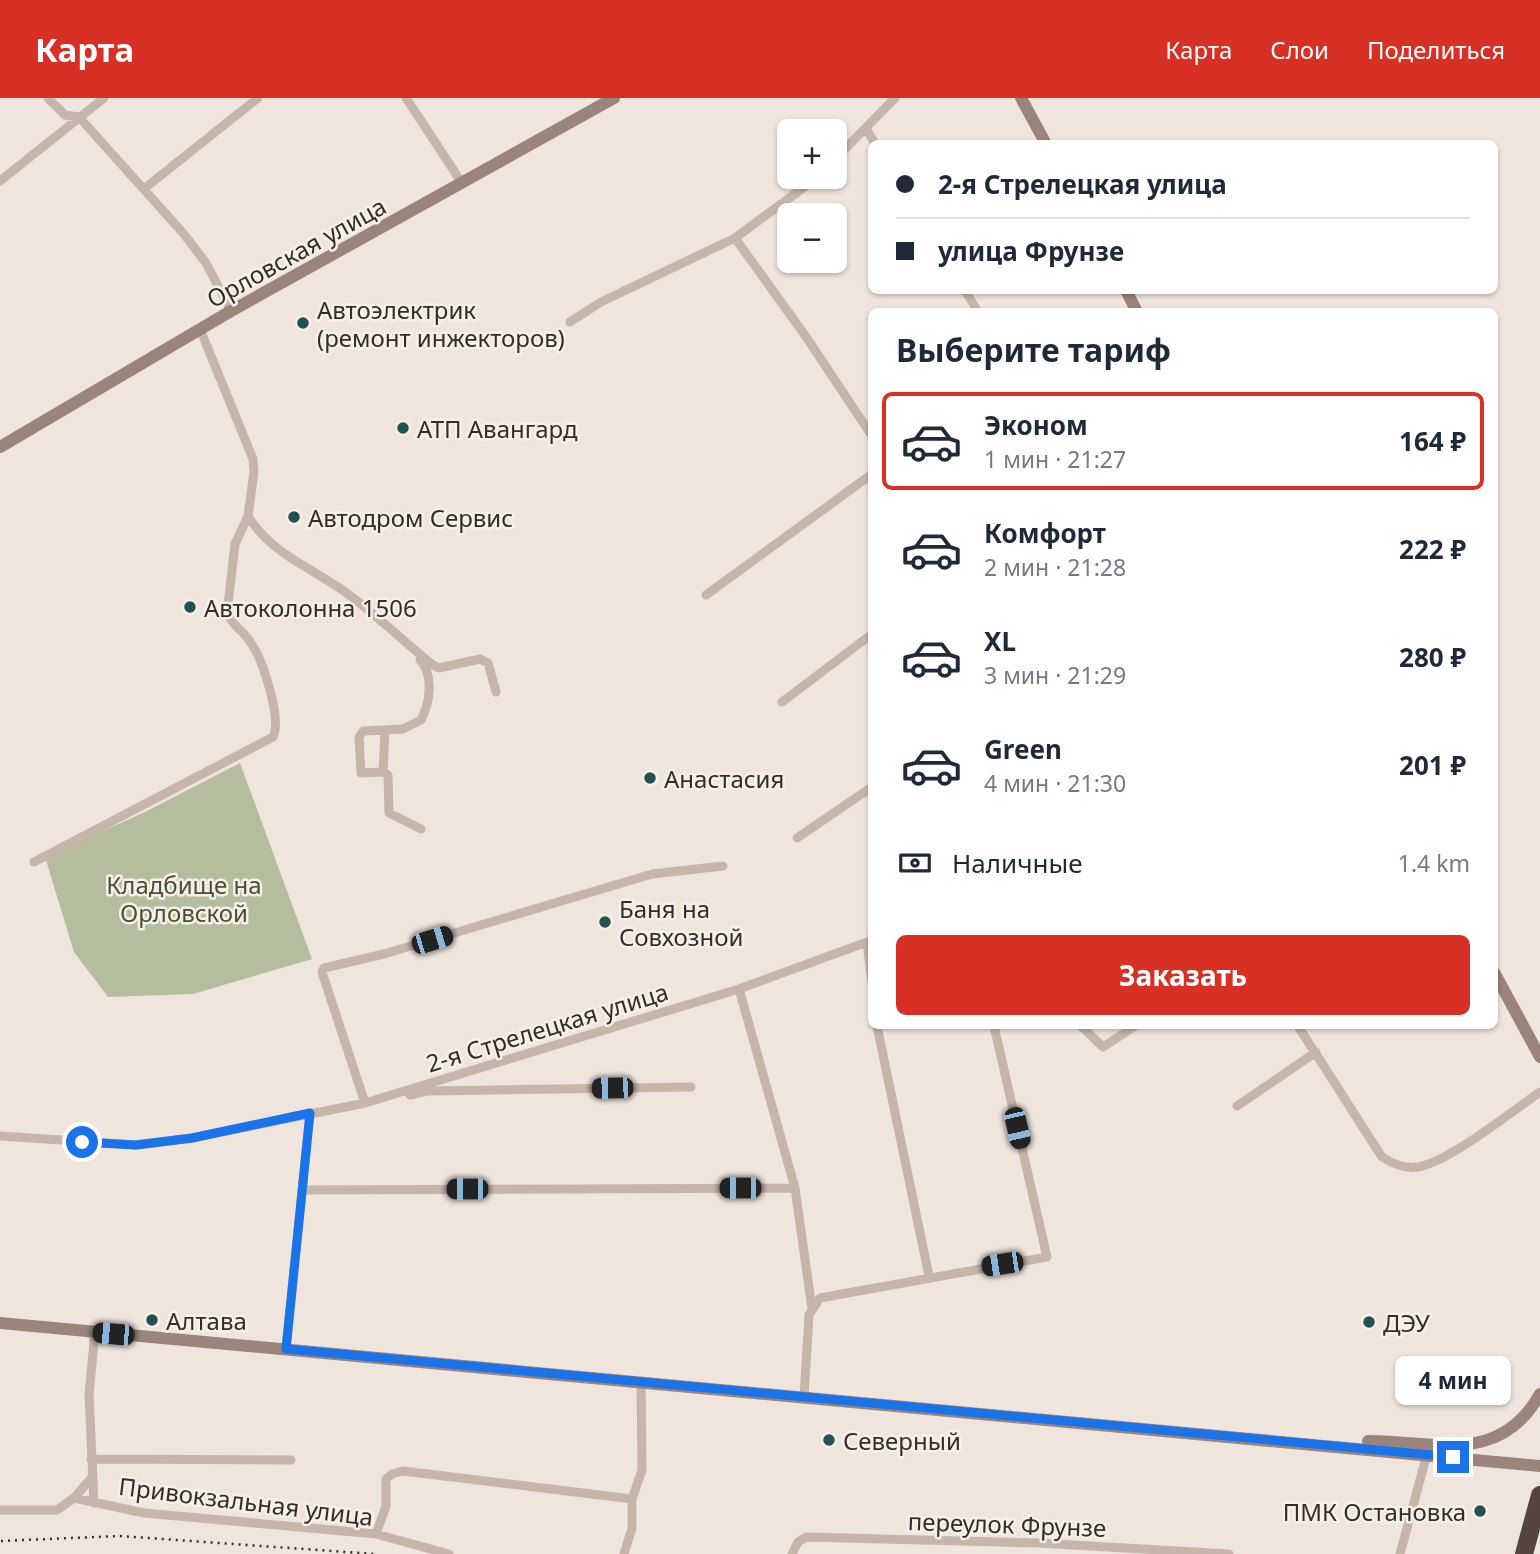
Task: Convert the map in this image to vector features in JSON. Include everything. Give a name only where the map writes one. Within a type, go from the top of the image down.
[{"type":"highway","points":[[1526,1545],[1540,1495]]},
{"type":"street","points":[[48,98],[69,118],[79,117]]},
{"type":"street","points":[[0,180],[104,98]]},
{"type":"street","points":[[145,188],[258,98]]},
{"type":"street","points":[[407,98],[462,183]]},
{"type":"street","points":[[847,147],[895,98]]},
{"type":"street","points":[[1021,98],[1044,140]]},
{"type":"street","name":"Орловская улица","points":[[0,447],[186,337],[205,331],[231,311],[462,183],[604,100]]},
{"type":"street","points":[[79,117],[145,188],[206,263],[231,311]]},
{"type":"street","points":[[866,128],[874,140]]},
{"type":"street","points":[[570,321],[601,302],[735,238],[802,189]]},
{"type":"street","points":[[735,238],[809,341],[868,430]]},
{"type":"street","points":[[34,862],[273,737],[277,722],[260,659],[250,640],[231,622],[227,613],[236,544],[248,516],[253,460],[209,350],[205,331]]},
{"type":"street","points":[[186,337],[198,340],[209,350]]},
{"type":"street","points":[[706,595],[868,477]]},
{"type":"street","points":[[248,516],[273,548],[341,590],[439,667]]},
{"type":"street","points":[[782,702],[868,637]]},
{"type":"street","points":[[383,772],[361,773],[359,737],[365,730],[403,729],[419,723],[427,702],[429,676],[414,650]]},
{"type":"street","points":[[429,676],[439,667],[485,661],[490,667],[496,691]]},
{"type":"street","points":[[384,730],[383,772],[390,779],[389,813],[421,829]]},
{"type":"street","points":[[797,838],[868,790]]},
{"type":"street","points":[[365,1103],[322,972],[324,968],[383,954],[652,874],[723,866]]},
{"type":"street","name":"2-я Стрелецкая улица","points":[[365,1103],[739,989],[866,942],[868,955]]},
{"type":"street","points":[[1498,979],[1540,1057]]},
{"type":"street","points":[[739,989],[794,1188],[812,1309],[804,1397]]},
{"type":"street","points":[[878,1029],[929,1276]]},
{"type":"street","points":[[812,1309],[817,1300],[825,1296],[1047,1257],[995,1029]]},
{"type":"street","points":[[1084,1029],[1103,1047],[1130,1029]]},
{"type":"street","points":[[1300,1029],[1382,1157],[1405,1167],[1418,1167],[1446,1155],[1540,1092]]},
{"type":"street","points":[[1237,1107],[1316,1052]]},
{"type":"street","name":"2-я Стрелецкая улица","points":[[0,1136],[136,1145],[192,1138],[426,1091],[691,1087]]},
{"type":"street","points":[[286,1349],[310,1113]]},
{"type":"street","points":[[304,1190],[794,1188]]},
{"type":"street","points":[[0,1323],[1320,1444],[1384,1441],[1540,1466]]},
{"type":"street","points":[[94,1503],[89,1394],[95,1332]]},
{"type":"street","points":[[624,1554],[632,1528],[632,1499],[642,1470],[641,1382]]},
{"type":"street","points":[[1425,1449],[1490,1440],[1519,1421],[1540,1394]]},
{"type":"street","points":[[1400,1554],[1425,1449]]},
{"type":"street","points":[[91,1460],[292,1460]]},
{"type":"street","points":[[376,1534],[386,1506],[386,1479],[403,1471],[632,1499]]},
{"type":"street","points":[[0,1510],[57,1510],[74,1498],[93,1476]]},
{"type":"street","name":"Привокзальная улица","points":[[74,1498],[144,1513],[376,1534],[449,1554]]},
{"type":"street","name":"переулок Фрунзе","points":[[792,1554],[798,1542],[806,1537],[1038,1543],[1230,1554]]},
{"type":"green space","name":"Кладбище на Орловской","points":[[240,763],[312,959],[193,994],[108,997],[74,952],[45,857],[145,812]]},
{"type":"railway","points":[[1,1541],[120,1536],[374,1554]]},
{"type":"place","name":"Автоэлектрик (ремонт инжекторов)","points":[[303,323]]},
{"type":"place","name":"АТП Авангард","points":[[403,428]]},
{"type":"place","name":"Автодром Сервис","points":[[294,517]]},
{"type":"place","name":"Автоколонна 1506","points":[[190,607]]},
{"type":"place","name":"Анастасия","points":[[650,778]]},
{"type":"place","name":"Баня на Совхозной","points":[[605,922]]},
{"type":"place","name":"Алтава","points":[[152,1320]]},
{"type":"place","name":"ДЭУ","points":[[1369,1322]]},
{"type":"place","name":"Северный","points":[[829,1440]]},
{"type":"place","name":"ПМК Остановка","points":[[1480,1511]]},
{"type":"route","points":[[82,1142],[136,1145],[192,1138],[310,1113],[286,1349],[1453,1457]]}]
